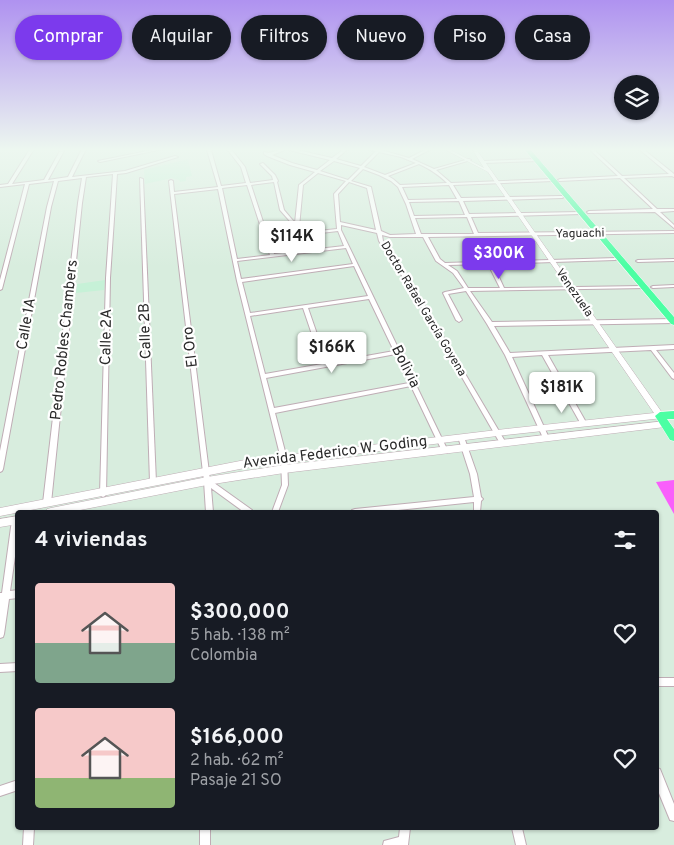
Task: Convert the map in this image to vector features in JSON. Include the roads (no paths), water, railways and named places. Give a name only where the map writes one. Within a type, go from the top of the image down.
[{"type":"main road","points":[[564,188],[648,287],[674,321]]},
{"type":"main road","points":[[648,287],[674,311]]},
{"type":"main road","name":"Avenida Federico W. Goding","points":[[666,421],[674,415]]},
{"type":"main road","name":"Venezuela","points":[[666,421],[674,437]]},
{"type":"street","points":[[0,289],[26,188]]},
{"type":"street","name":"Calle 1A","points":[[0,469],[54,188]]},
{"type":"street","name":"Pedro Robles Chambers","points":[[46,503],[83,188]]},
{"type":"street","name":"Calle 2A","points":[[103,497],[108,278],[114,188]]},
{"type":"street","name":"Calle 2B","points":[[141,188],[153,482]]},
{"type":"street","name":"El Oro","points":[[172,188],[207,476],[209,510]]},
{"type":"street","points":[[172,193],[216,188]]},
{"type":"street","points":[[220,188],[239,281],[264,376],[284,464],[285,485],[276,510]]},
{"type":"street","points":[[250,188],[272,256]]},
{"type":"street","points":[[278,188],[282,210],[297,227]]},
{"type":"street","points":[[298,235],[301,188]]},
{"type":"street","points":[[267,238],[339,230],[336,195],[342,188]]},
{"type":"street","name":"Doctor Rafael García Goyena","points":[[369,188],[381,241],[416,294],[503,443]]},
{"type":"street","points":[[399,188],[422,236],[438,260],[455,272],[490,324],[508,355],[546,438]]},
{"type":"street","points":[[451,188],[477,235]]},
{"type":"street","name":"Venezuela","points":[[502,188],[614,350],[666,421]]},
{"type":"street","points":[[633,188],[674,227]]},
{"type":"street","points":[[406,201],[562,197]]},
{"type":"street","points":[[412,217],[674,210]]},
{"type":"street","name":"Yaguachi","points":[[339,223],[373,230],[390,236],[674,232]]},
{"type":"street","name":"Bolivia","points":[[339,230],[354,265],[445,451]]},
{"type":"street","points":[[381,241],[390,236]]},
{"type":"street","points":[[236,260],[346,247]]},
{"type":"street","points":[[0,259],[8,256]]},
{"type":"street","points":[[442,264],[615,259]]},
{"type":"street","points":[[638,261],[674,260]]},
{"type":"street","points":[[490,263],[503,290]]},
{"type":"street","points":[[239,281],[354,265]]},
{"type":"street","points":[[458,320],[445,294],[461,290],[674,286]]},
{"type":"street","points":[[248,315],[370,297]]},
{"type":"street","points":[[305,307],[325,365]]},
{"type":"street","points":[[490,324],[674,321]]},
{"type":"street","points":[[508,355],[674,347]]},
{"type":"street","points":[[652,348],[674,377]]},
{"type":"street","points":[[264,376],[397,352]]},
{"type":"street","points":[[544,353],[584,424]]},
{"type":"street","points":[[272,411],[413,384]]},
{"type":"street","name":"Avenida Federico W. Goding","points":[[59,510],[153,482],[207,476],[497,433],[584,424],[666,421]]},
{"type":"street","name":"Avenida Federico W. Goding","points":[[284,464],[445,451],[666,421]]},
{"type":"street","points":[[461,438],[479,499],[478,510]]},
{"type":"street","points":[[103,497],[207,476],[247,510]]},
{"type":"street","name":"Avenida Federico W. Goding","points":[[0,512],[46,503],[103,497]]},
{"type":"street","points":[[376,510],[479,499]]},
{"type":"street","points":[[0,523],[15,520]]},
{"type":"street","points":[[0,634],[3,597],[15,531]]},
{"type":"street","points":[[0,668],[15,667]]},
{"type":"street","points":[[659,682],[674,682]]},
{"type":"street","points":[[659,780],[674,816]]},
{"type":"street","points":[[0,791],[15,786]]},
{"type":"street","points":[[28,845],[29,830]]},
{"type":"street","points":[[204,830],[205,845]]},
{"type":"street","points":[[388,845],[403,843],[405,830]]},
{"type":"street","points":[[517,830],[521,845]]}]
